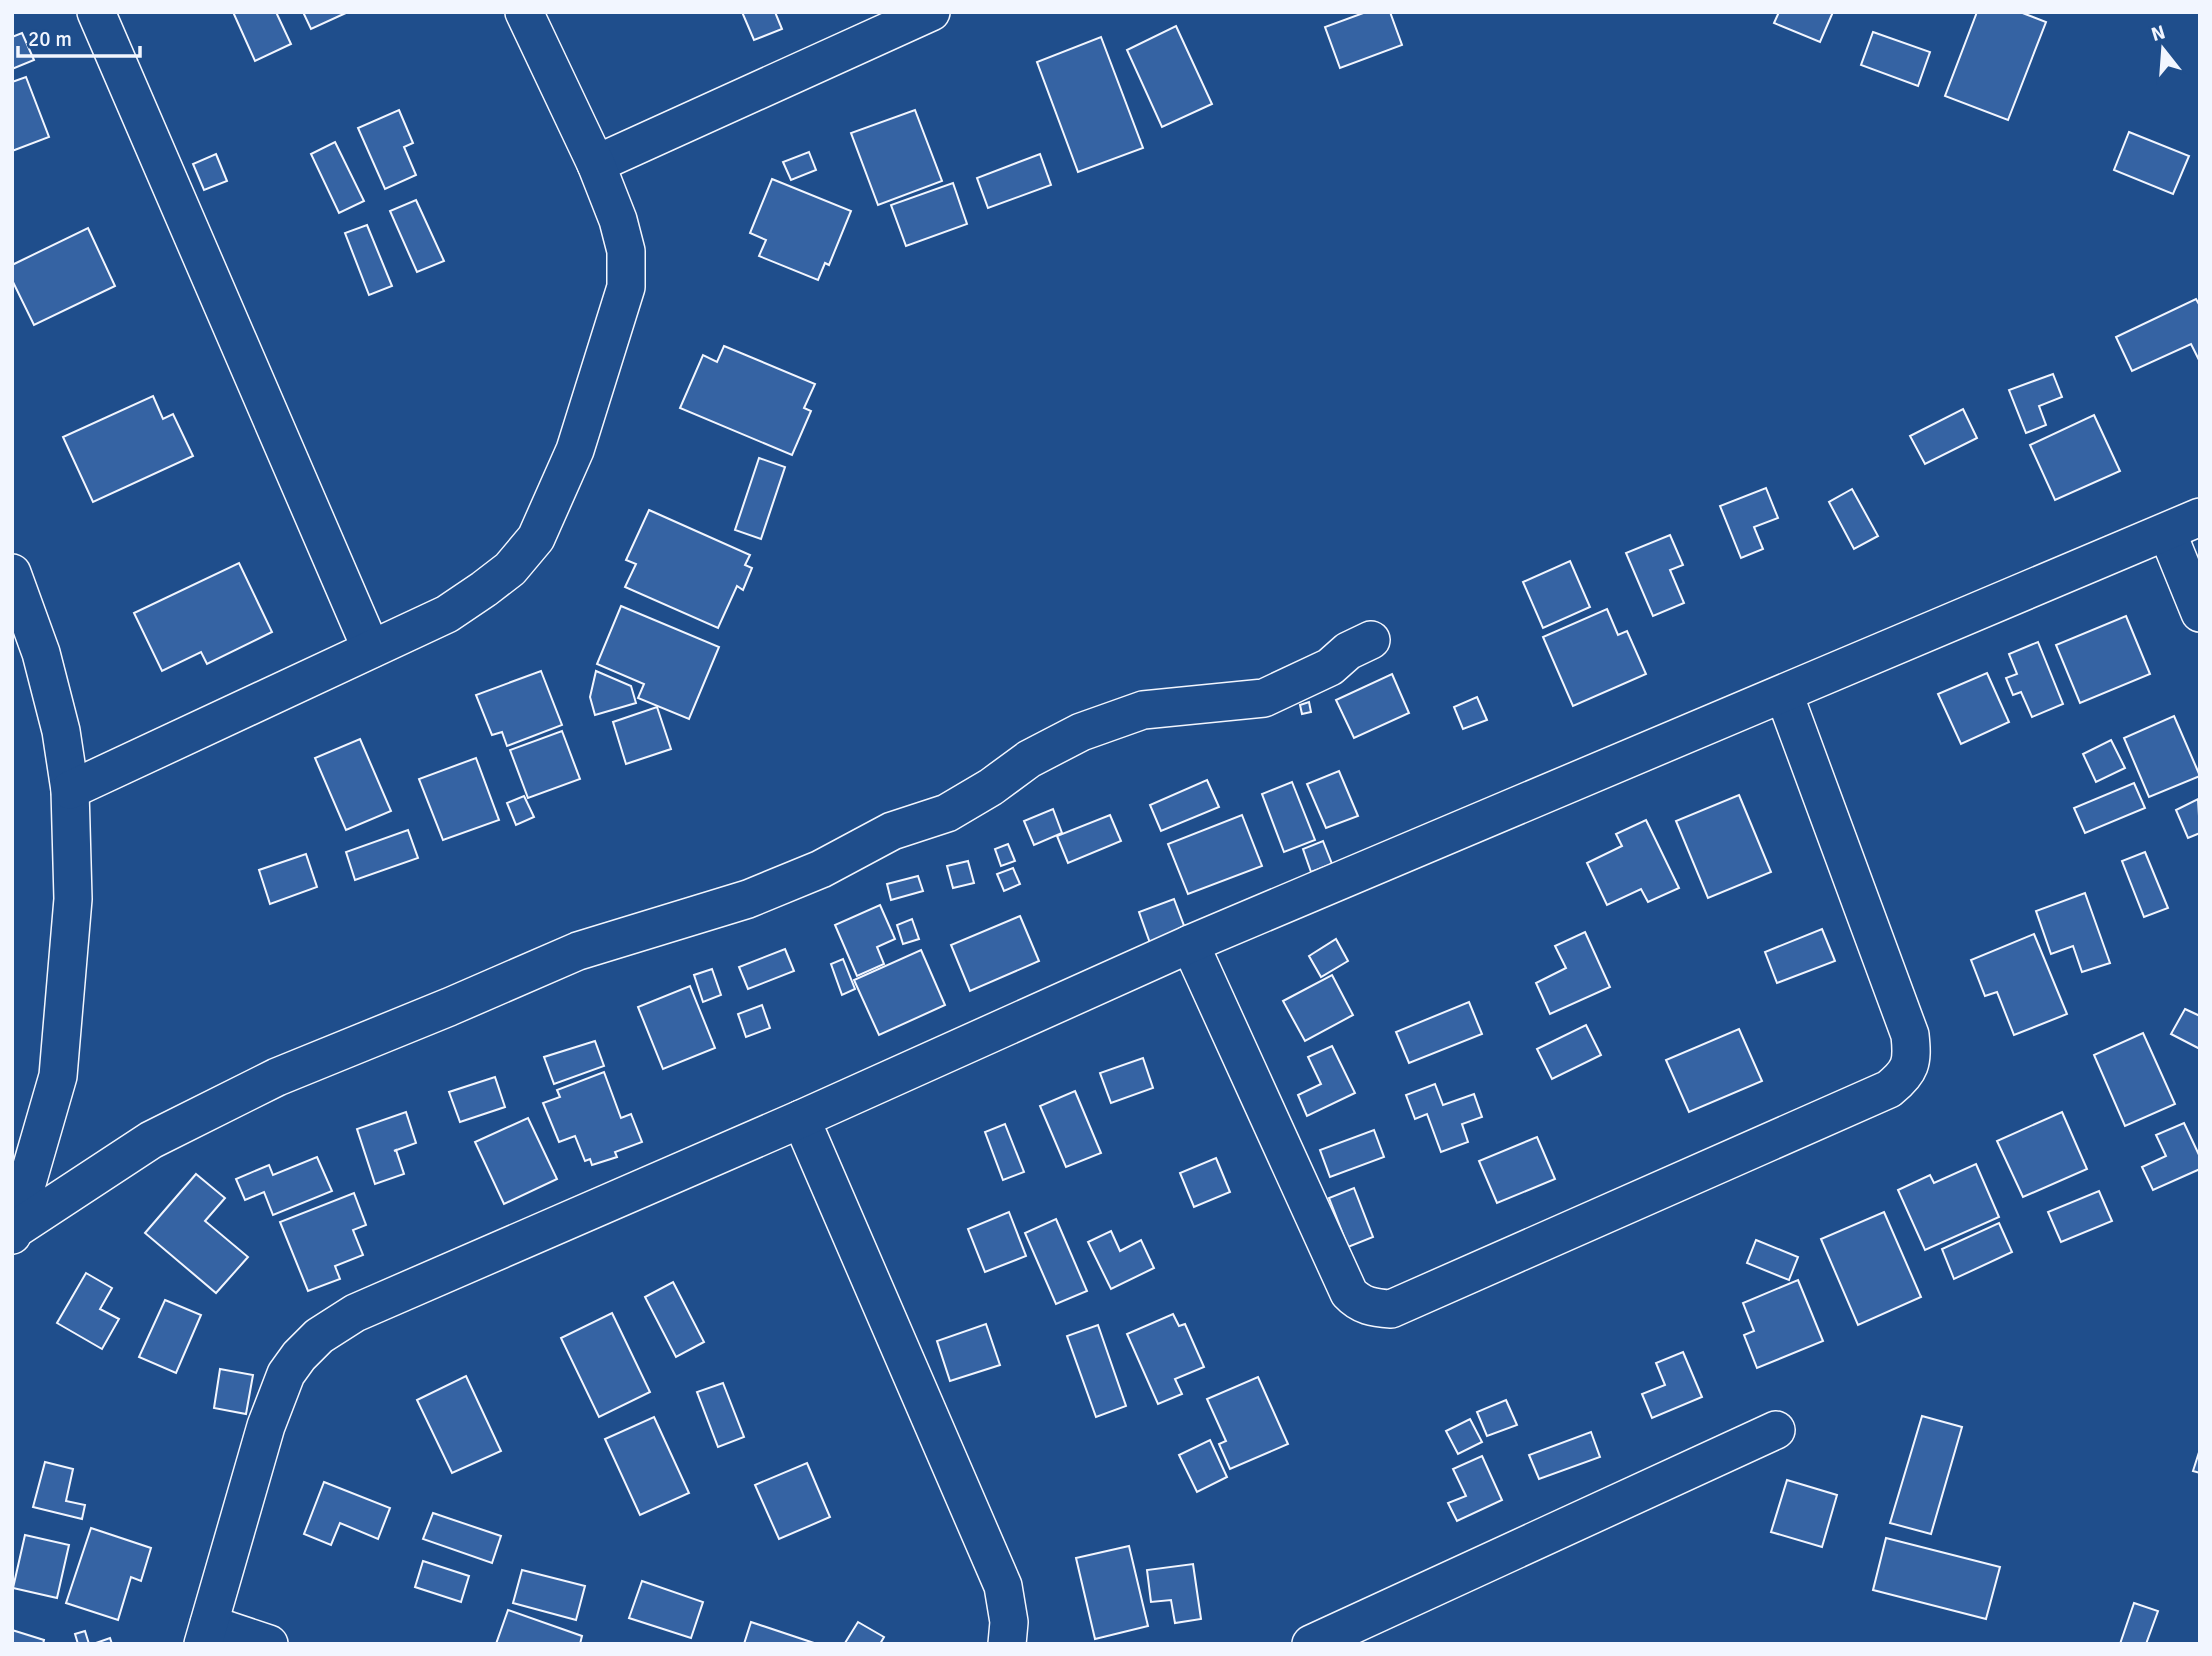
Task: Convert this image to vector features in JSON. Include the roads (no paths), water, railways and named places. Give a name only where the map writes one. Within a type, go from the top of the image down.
[{"type":"street","points":[[96,12],[371,649]]},
{"type":"street","points":[[70,790],[447,614],[510,569],[537,538],[575,450],[626,287],[626,251],[618,219],[596,164],[524,12]]},
{"type":"street","points":[[596,164],[931,12]]},
{"type":"street","points":[[269,1644],[206,1634],[266,1426],[286,1374],[319,1336],[355,1312],[801,1119],[1190,944],[2200,517]]},
{"type":"street","points":[[2167,532],[2200,613]]},
{"type":"street","points":[[12,573],[53,696],[61,731],[70,790],[73,899],[58,1076],[13,1232]]},
{"type":"street","points":[[13,1232],[151,1140],[277,1077],[578,951],[748,899],[821,869],[892,831],[947,813],[1029,760],[1081,732],[1143,710],[1226,704],[1264,698],[1330,667],[1348,652],[1371,640]]},
{"type":"street","points":[[1190,944],[1349,1293],[1358,1302],[1391,1309],[1889,1089],[1906,1075],[1912,1055],[1910,1035],[1784,694]]},
{"type":"street","points":[[801,1119],[1003,1586],[1009,1622],[1007,1644]]},
{"type":"street","points":[[1311,1644],[1776,1430]]}]
